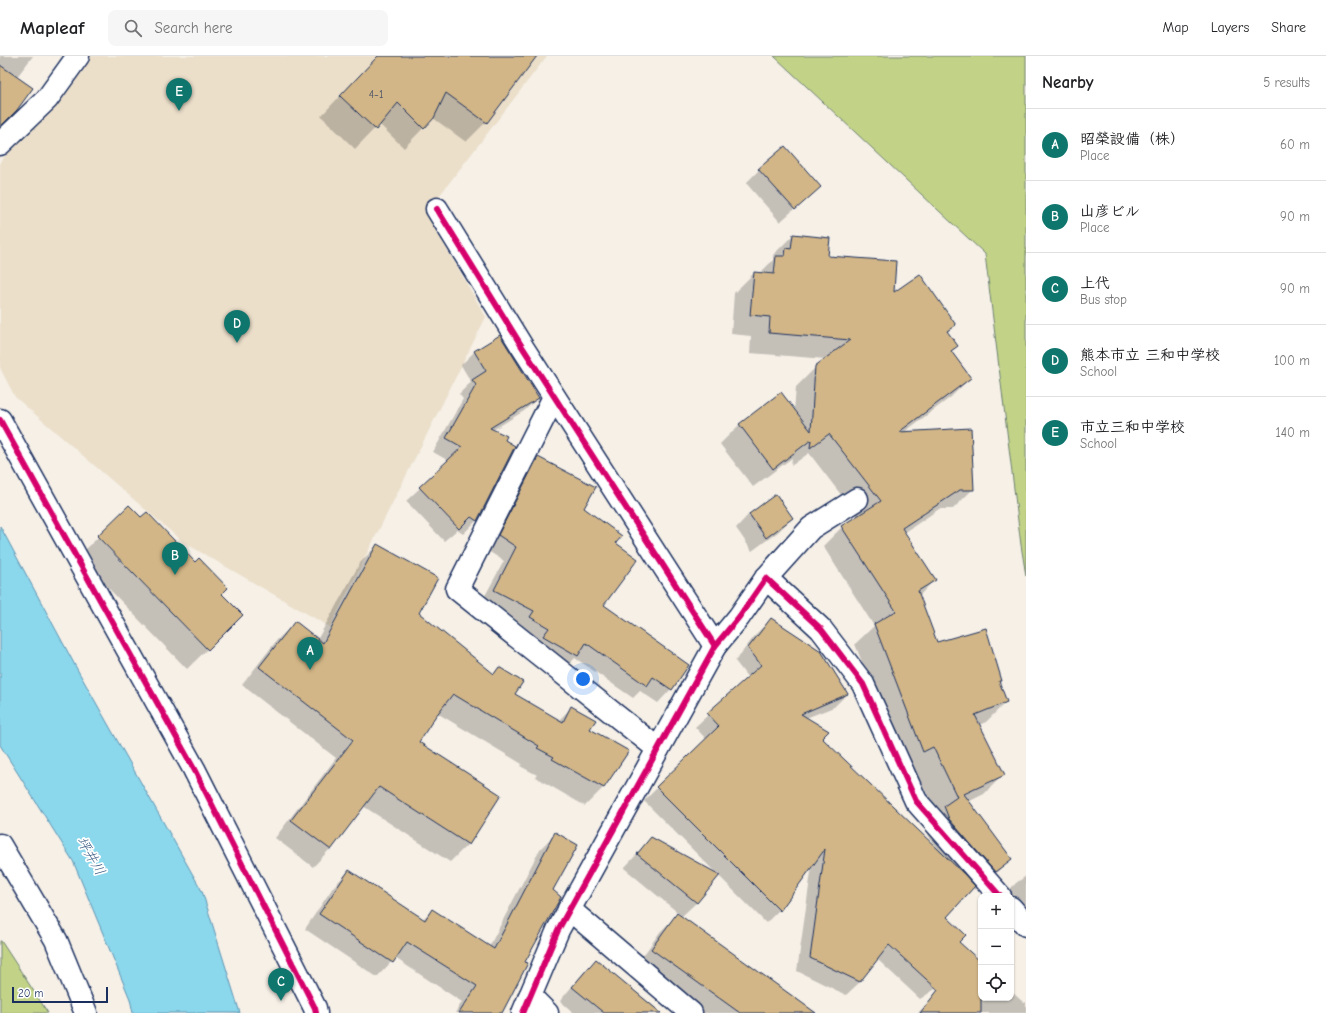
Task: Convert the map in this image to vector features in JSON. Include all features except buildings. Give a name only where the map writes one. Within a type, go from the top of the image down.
[{"type":"street","points":[[0,144],[47,99],[78,56]]},
{"type":"street","points":[[437,209],[554,397],[715,646]]},
{"type":"street","points":[[554,397],[457,589],[658,749]]},
{"type":"street","points":[[0,420],[194,769],[315,1008],[316,1013]]},
{"type":"street","points":[[546,1013],[526,1004],[558,930],[715,646],[739,617],[766,578],[811,528],[857,499]]},
{"type":"street","points":[[766,578],[821,629],[863,684],[916,801],[997,893]]},
{"type":"street","points":[[0,845],[56,940],[86,1013]]},
{"type":"street","points":[[569,909],[691,1013]]},
{"type":"street","points":[[1014,911],[1026,925]]},
{"type":"shaded area","points":[[88,56],[547,56],[426,213],[486,317],[330,627],[183,542],[15,397],[0,368],[0,162],[78,70]]},
{"type":"green space","points":[[774,56],[1026,56],[1026,576],[985,254]]},
{"type":"green space","points":[[1,941],[48,1013],[0,1013]]},
{"type":"water","name":"坪井川","points":[[0,526],[77,669],[202,891],[240,1013],[133,1013],[130,999],[73,861],[0,745]]},
{"type":"cycle path","points":[[437,209],[521,345],[715,646]]},
{"type":"cycle path","points":[[0,420],[194,769],[315,1008],[316,1013]]},
{"type":"cycle path","points":[[523,1013],[558,930],[715,646],[739,617],[766,578],[821,629],[863,684],[916,801],[997,893]]},
{"type":"place","name":"市立三和中学校","points":[[179,111]]},
{"type":"place","name":"熊本市立 三和中学校","points":[[237,343]]},
{"type":"place","name":"山彦ビル","points":[[175,575]]},
{"type":"place","name":"昭榮設備（株）","points":[[310,670]]},
{"type":"place","name":"上代","points":[[281,1001]]}]
